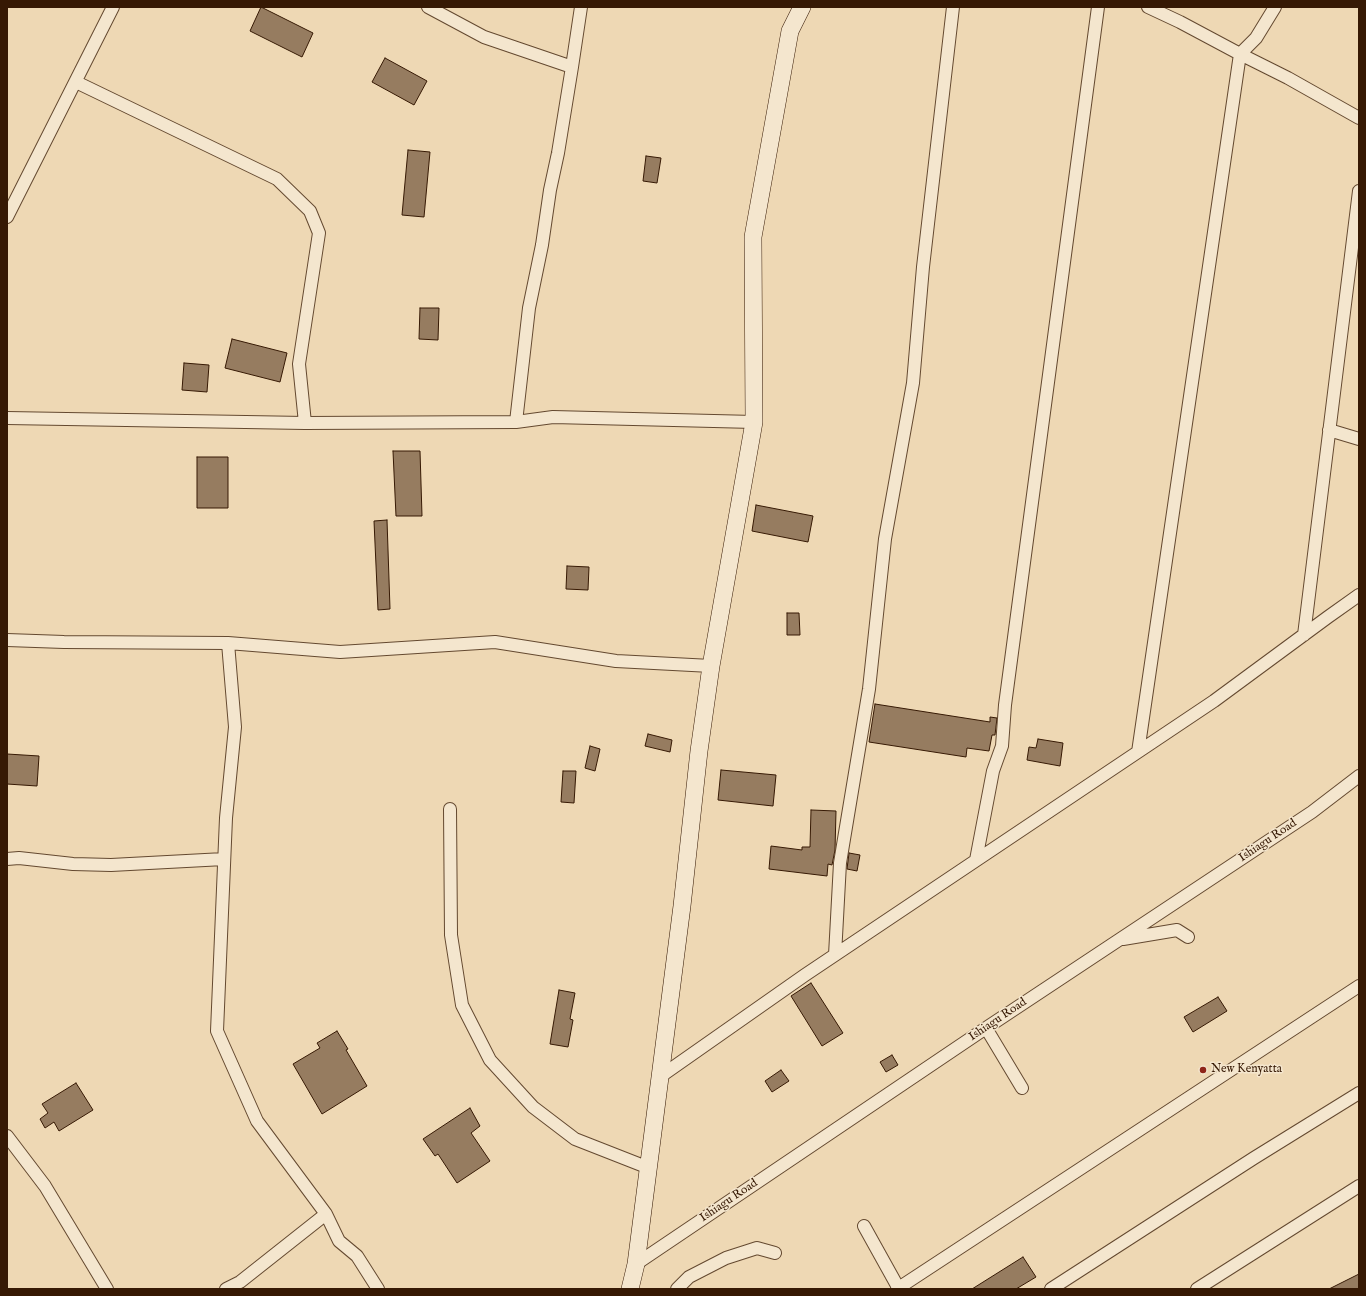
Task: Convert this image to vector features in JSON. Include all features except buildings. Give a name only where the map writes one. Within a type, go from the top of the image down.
[{"type":"street","points":[[7,217],[113,7]]},
{"type":"street","points":[[428,7],[484,37],[572,68]]},
{"type":"street","points":[[516,422],[529,308],[558,153],[581,7]]},
{"type":"street","points":[[630,1289],[636,1264],[661,1076],[682,906],[698,751],[711,666],[754,422],[754,237],[790,31],[802,7]]},
{"type":"street","points":[[835,955],[840,863],[869,689],[884,539],[913,383],[924,267],[953,7]]},
{"type":"street","points":[[976,860],[993,771],[1002,746],[1005,705],[1098,7]]},
{"type":"street","points":[[1148,7],[1288,78],[1359,118]]},
{"type":"street","points":[[1138,752],[1240,54],[1256,38],[1274,7]]},
{"type":"street","points":[[76,82],[277,179],[310,211],[319,233],[299,364],[305,423]]},
{"type":"street","points":[[1304,634],[1329,430],[1354,272],[1359,191]]},
{"type":"street","points":[[7,418],[305,423],[516,422],[553,417],[754,422]]},
{"type":"street","points":[[1329,430],[1359,439]]},
{"type":"street","points":[[661,1076],[835,955],[1214,701],[1304,634],[1359,596]]},
{"type":"street","points":[[7,640],[64,642],[228,643],[340,652],[495,642],[616,661],[711,666]]},
{"type":"street","points":[[228,643],[235,727],[226,818],[217,1031],[257,1121],[326,1214],[339,1241],[357,1256],[378,1289]]},
{"type":"street","name":"Ishiagu Road","points":[[636,1264],[986,1028],[1312,812],[1359,776]]},
{"type":"street","points":[[450,809],[452,935],[462,1005],[490,1060],[533,1107],[575,1139],[649,1168]]},
{"type":"street","points":[[7,859],[19,858],[73,864],[103,864],[224,859]]},
{"type":"street","points":[[1118,940],[1177,930],[1188,937]]},
{"type":"street","points":[[864,1226],[898,1289],[1359,986]]},
{"type":"street","points":[[986,1028],[1022,1088]]},
{"type":"street","points":[[1051,1289],[1359,1092]]},
{"type":"street","points":[[7,1136],[45,1186],[107,1289]]},
{"type":"street","points":[[1197,1289],[1359,1186]]},
{"type":"street","points":[[226,1289],[240,1282],[326,1214]]},
{"type":"street","points":[[677,1289],[689,1277],[726,1258],[757,1248],[776,1253]]},
{"type":"place","name":"New Kenyatta","points":[[1203,1070]]}]
